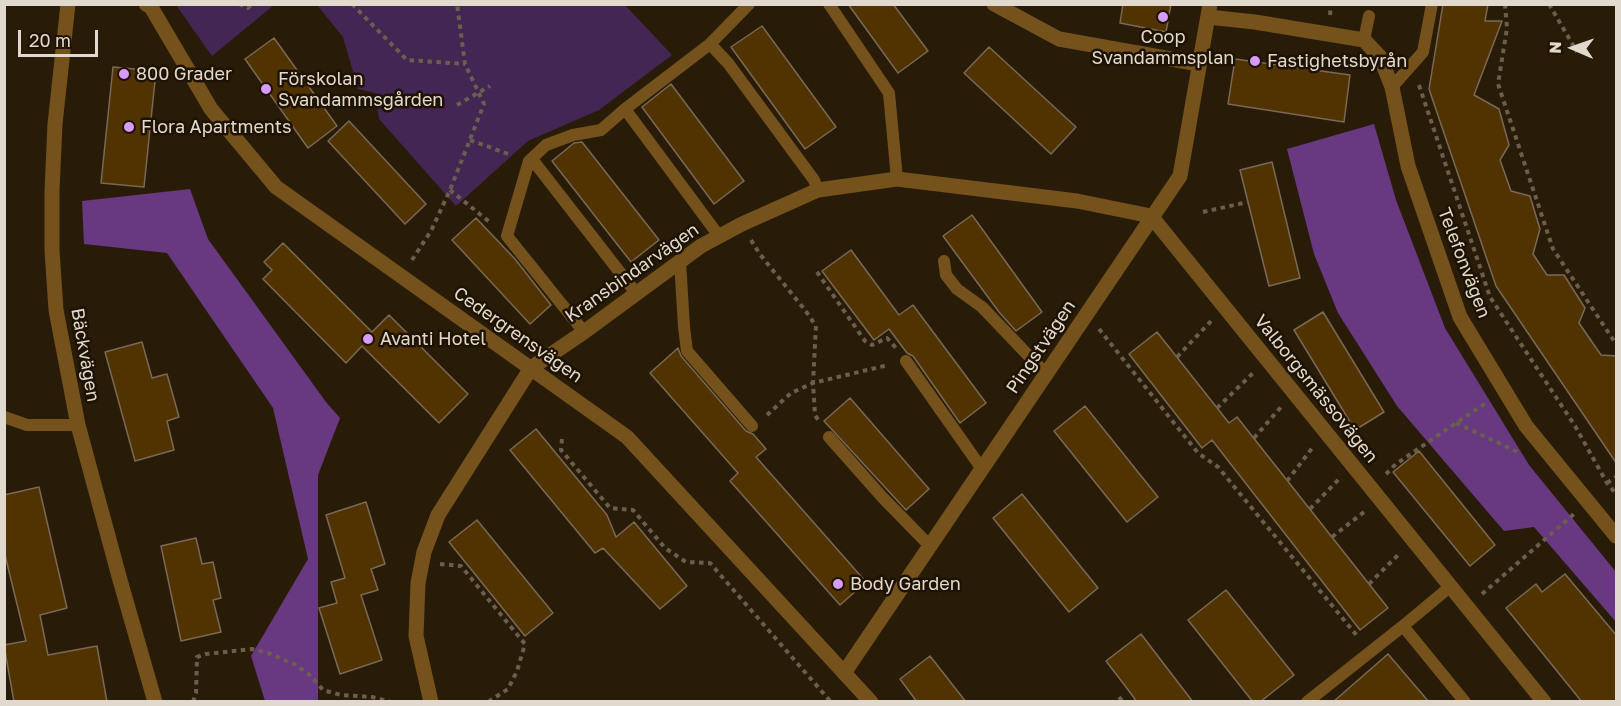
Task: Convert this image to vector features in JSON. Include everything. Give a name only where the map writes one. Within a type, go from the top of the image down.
[{"type":"street","name":"Bäckvägen","points":[[68,4],[52,191],[52,250],[57,310],[78,425],[155,702]]},
{"type":"street","name":"Cedergrensvägen","points":[[146,4],[151,7],[211,109],[276,188],[627,436],[871,702]]},
{"type":"street","points":[[994,4],[1059,39],[1200,64]]},
{"type":"street","points":[[1209,11],[1255,22],[1364,40]]},
{"type":"street","name":"Pingstvägen","points":[[844,673],[1180,176],[1209,11]]},
{"type":"street","name":"Telefonvägen","points":[[1364,40],[1380,57],[1392,87],[1408,166],[1460,317],[1527,426],[1617,536]]},
{"type":"street","name":"Kransbindarvägen","points":[[431,702],[416,636],[418,583],[424,552],[438,515],[531,368],[701,246],[742,224],[818,190],[897,179],[1077,201],[1151,216]]},
{"type":"street","name":"Valborgsmässovägen","points":[[1151,216],[1544,702]]},
{"type":"lane","points":[[584,332],[507,236],[529,161],[546,145],[573,135],[601,130],[710,44],[749,4]]},
{"type":"lane","points":[[829,4],[889,93],[897,179]]},
{"type":"lane","points":[[1392,87],[1423,52],[1432,4]]},
{"type":"lane","points":[[1364,40],[1370,16]]},
{"type":"lane","points":[[710,44],[728,63],[814,180],[818,190]]},
{"type":"lane","points":[[625,109],[719,236]]},
{"type":"lane","points":[[529,161],[535,163],[636,293]]},
{"type":"lane","points":[[680,261],[687,351],[752,426]]},
{"type":"lane","points":[[944,261],[946,275],[957,289],[982,307],[1046,374]]},
{"type":"lane","points":[[906,361],[982,468]]},
{"type":"lane","points":[[4,417],[27,426],[78,425]]},
{"type":"lane","points":[[829,436],[883,498],[930,546]]},
{"type":"lane","points":[[1306,702],[1451,586]]},
{"type":"lane","points":[[1403,626],[1465,702]]},
{"type":"path","points":[[239,4],[248,8],[252,4]]},
{"type":"path","points":[[352,4],[407,60],[465,64]]},
{"type":"path","points":[[402,276],[431,231],[484,104],[465,64],[457,4]]},
{"type":"path","points":[[1330,12],[1331,4]]},
{"type":"path","points":[[1505,4],[1507,28],[1498,84],[1553,249],[1617,344]]},
{"type":"path","points":[[1549,4],[1577,52]]},
{"type":"path","points":[[1412,64],[1490,297],[1575,426],[1607,483],[1617,494]]},
{"type":"path","points":[[457,105],[490,86]]},
{"type":"path","points":[[470,140],[529,161]]},
{"type":"path","points":[[450,190],[507,236]]},
{"type":"path","points":[[1203,212],[1248,202]]},
{"type":"path","points":[[742,224],[759,253],[816,326],[813,383],[815,415],[829,436]]},
{"type":"path","points":[[752,426],[760,422],[792,393],[813,383],[906,361],[887,338],[872,345],[865,341],[817,272]]},
{"type":"path","points":[[1177,357],[1211,321]]},
{"type":"path","points":[[1099,329],[1198,453],[1218,467],[1358,638],[1367,631]]},
{"type":"path","points":[[1216,408],[1253,373]]},
{"type":"path","points":[[1396,464],[1494,397]]},
{"type":"path","points":[[1254,438],[1281,407]]},
{"type":"path","points":[[1455,423],[1525,456]]},
{"type":"path","points":[[562,439],[561,450],[609,508],[633,510],[665,548],[686,562],[710,563],[831,702]]},
{"type":"path","points":[[1287,480],[1313,447]]},
{"type":"path","points":[[1310,509],[1339,478]]},
{"type":"path","points":[[1475,599],[1588,501]]},
{"type":"path","points":[[1332,537],[1365,511]]},
{"type":"path","points":[[1369,584],[1399,554]]},
{"type":"path","points":[[422,562],[461,566],[525,644],[518,671],[508,689],[488,702]]},
{"type":"path","points":[[193,702],[196,693],[197,657],[252,649],[296,665],[311,676],[323,690],[391,702]]},
{"type":"path","points":[[1119,697],[1123,702]]},
{"type":"shaded area","points":[[176,5],[274,5],[212,56]]},
{"type":"shaded area","points":[[317,5],[625,5],[672,55],[599,110],[528,141],[456,206],[379,119],[375,93],[358,89],[343,37]]},
{"type":"shaded area","points":[[1374,124],[1396,200],[1445,328],[1529,465],[1616,572],[1616,622],[1534,527],[1504,531],[1397,406],[1338,313],[1314,254],[1287,149]]},
{"type":"shaded area","points":[[190,189],[208,239],[340,418],[318,475],[318,701],[265,701],[251,656],[308,559],[273,408],[167,253],[84,244],[82,201]]},
{"type":"building","points":[[848,4],[893,4],[928,51],[898,73]]},
{"type":"building","points":[[1123,4],[1171,4],[1166,32],[1120,23]]},
{"type":"building","points":[[1443,4],[1488,4],[1485,21],[1502,21],[1474,95],[1499,109],[1509,145],[1500,160],[1511,191],[1530,196],[1540,229],[1533,254],[1547,275],[1564,275],[1585,308],[1579,323],[1601,355],[1617,356],[1617,464],[1496,286],[1429,89]]},
{"type":"building","points":[[762,26],[836,127],[805,149],[731,47]]},
{"type":"building","points":[[274,38],[337,126],[308,148],[245,59]]},
{"type":"building","points":[[989,47],[1076,127],[1051,154],[964,73]]},
{"type":"building","points":[[1235,59],[1350,75],[1344,122],[1228,104]]},
{"type":"building","name":"Flora Apartments","points":[[113,67],[156,71],[144,187],[101,183]]},
{"type":"building","points":[[671,84],[744,181],[714,204],[642,107]]},
{"type":"building","points":[[349,121],[426,204],[405,224],[328,141]]},
{"type":"building","points":[[582,142],[659,240],[631,262],[552,161],[574,143]]},
{"type":"building","points":[[1272,162],[1300,278],[1269,286],[1240,170]]},
{"type":"building","points":[[972,215],[1042,312],[1016,331],[999,312],[943,236]]},
{"type":"building","points":[[476,218],[515,259],[551,305],[530,324],[452,240]]},
{"type":"building","name":"Avanti Hotel","points":[[283,243],[372,332],[389,315],[468,394],[439,423],[362,346],[346,363],[263,279],[272,270],[264,262]]},
{"type":"building","points":[[851,250],[899,315],[913,305],[986,403],[960,423],[913,356],[907,353],[889,329],[874,340],[822,271]]},
{"type":"building","points":[[1323,312],[1384,412],[1355,430],[1294,330]]},
{"type":"building","points":[[1157,332],[1229,423],[1237,417],[1388,608],[1360,630],[1212,440],[1202,448],[1129,354]]},
{"type":"building","points":[[142,342],[152,378],[167,374],[179,417],[167,421],[174,450],[135,461],[105,352]]},
{"type":"building","points":[[678,348],[681,356],[746,431],[753,434],[766,449],[756,457],[866,582],[840,605],[730,481],[738,473],[650,373]]},
{"type":"building","points":[[850,398],[929,489],[906,510],[824,421]]},
{"type":"building","points":[[1085,406],[1158,497],[1127,522],[1054,431]]},
{"type":"building","points":[[536,429],[607,515],[616,537],[634,522],[687,586],[660,609],[603,548],[595,553],[510,450]]},
{"type":"building","points":[[1419,451],[1495,545],[1470,566],[1393,472]]},
{"type":"building","points":[[39,487],[67,608],[40,615],[48,655],[97,646],[107,702],[14,702],[4,645],[26,641],[4,551],[4,495]]},
{"type":"building","points":[[1022,494],[1098,588],[1069,612],[993,518]]},
{"type":"building","points":[[366,502],[385,564],[371,569],[378,590],[361,595],[382,660],[340,674],[319,608],[337,603],[331,582],[345,578],[326,515]]},
{"type":"building","points":[[477,520],[553,613],[525,636],[449,542]]},
{"type":"building","points":[[196,538],[202,564],[213,562],[221,598],[213,600],[221,632],[181,641],[161,546]]},
{"type":"building","points":[[1565,574],[1617,636],[1617,702],[1582,702],[1506,608],[1536,584],[1542,592]]},
{"type":"building","points":[[1226,590],[1294,675],[1260,702],[1253,702],[1188,620]]},
{"type":"building","points":[[1141,634],[1193,702],[1137,702],[1106,661]]},
{"type":"building","points":[[1388,654],[1429,702],[1333,702]]},
{"type":"building","points":[[930,656],[966,702],[917,702],[900,679]]},
{"type":"place","name":"Coop Svandammsplan","points":[[1163,17]]},
{"type":"place","name":"Fastighetsbyrån","points":[[1255,61]]},
{"type":"place","name":"800 Grader","points":[[124,74]]},
{"type":"place","name":"Förskolan Svandammsgården","points":[[266,89]]},
{"type":"place","name":"Flora Apartments","points":[[129,127]]},
{"type":"place","name":"Avanti Hotel","points":[[368,339]]},
{"type":"place","name":"Body Garden","points":[[838,584]]}]
